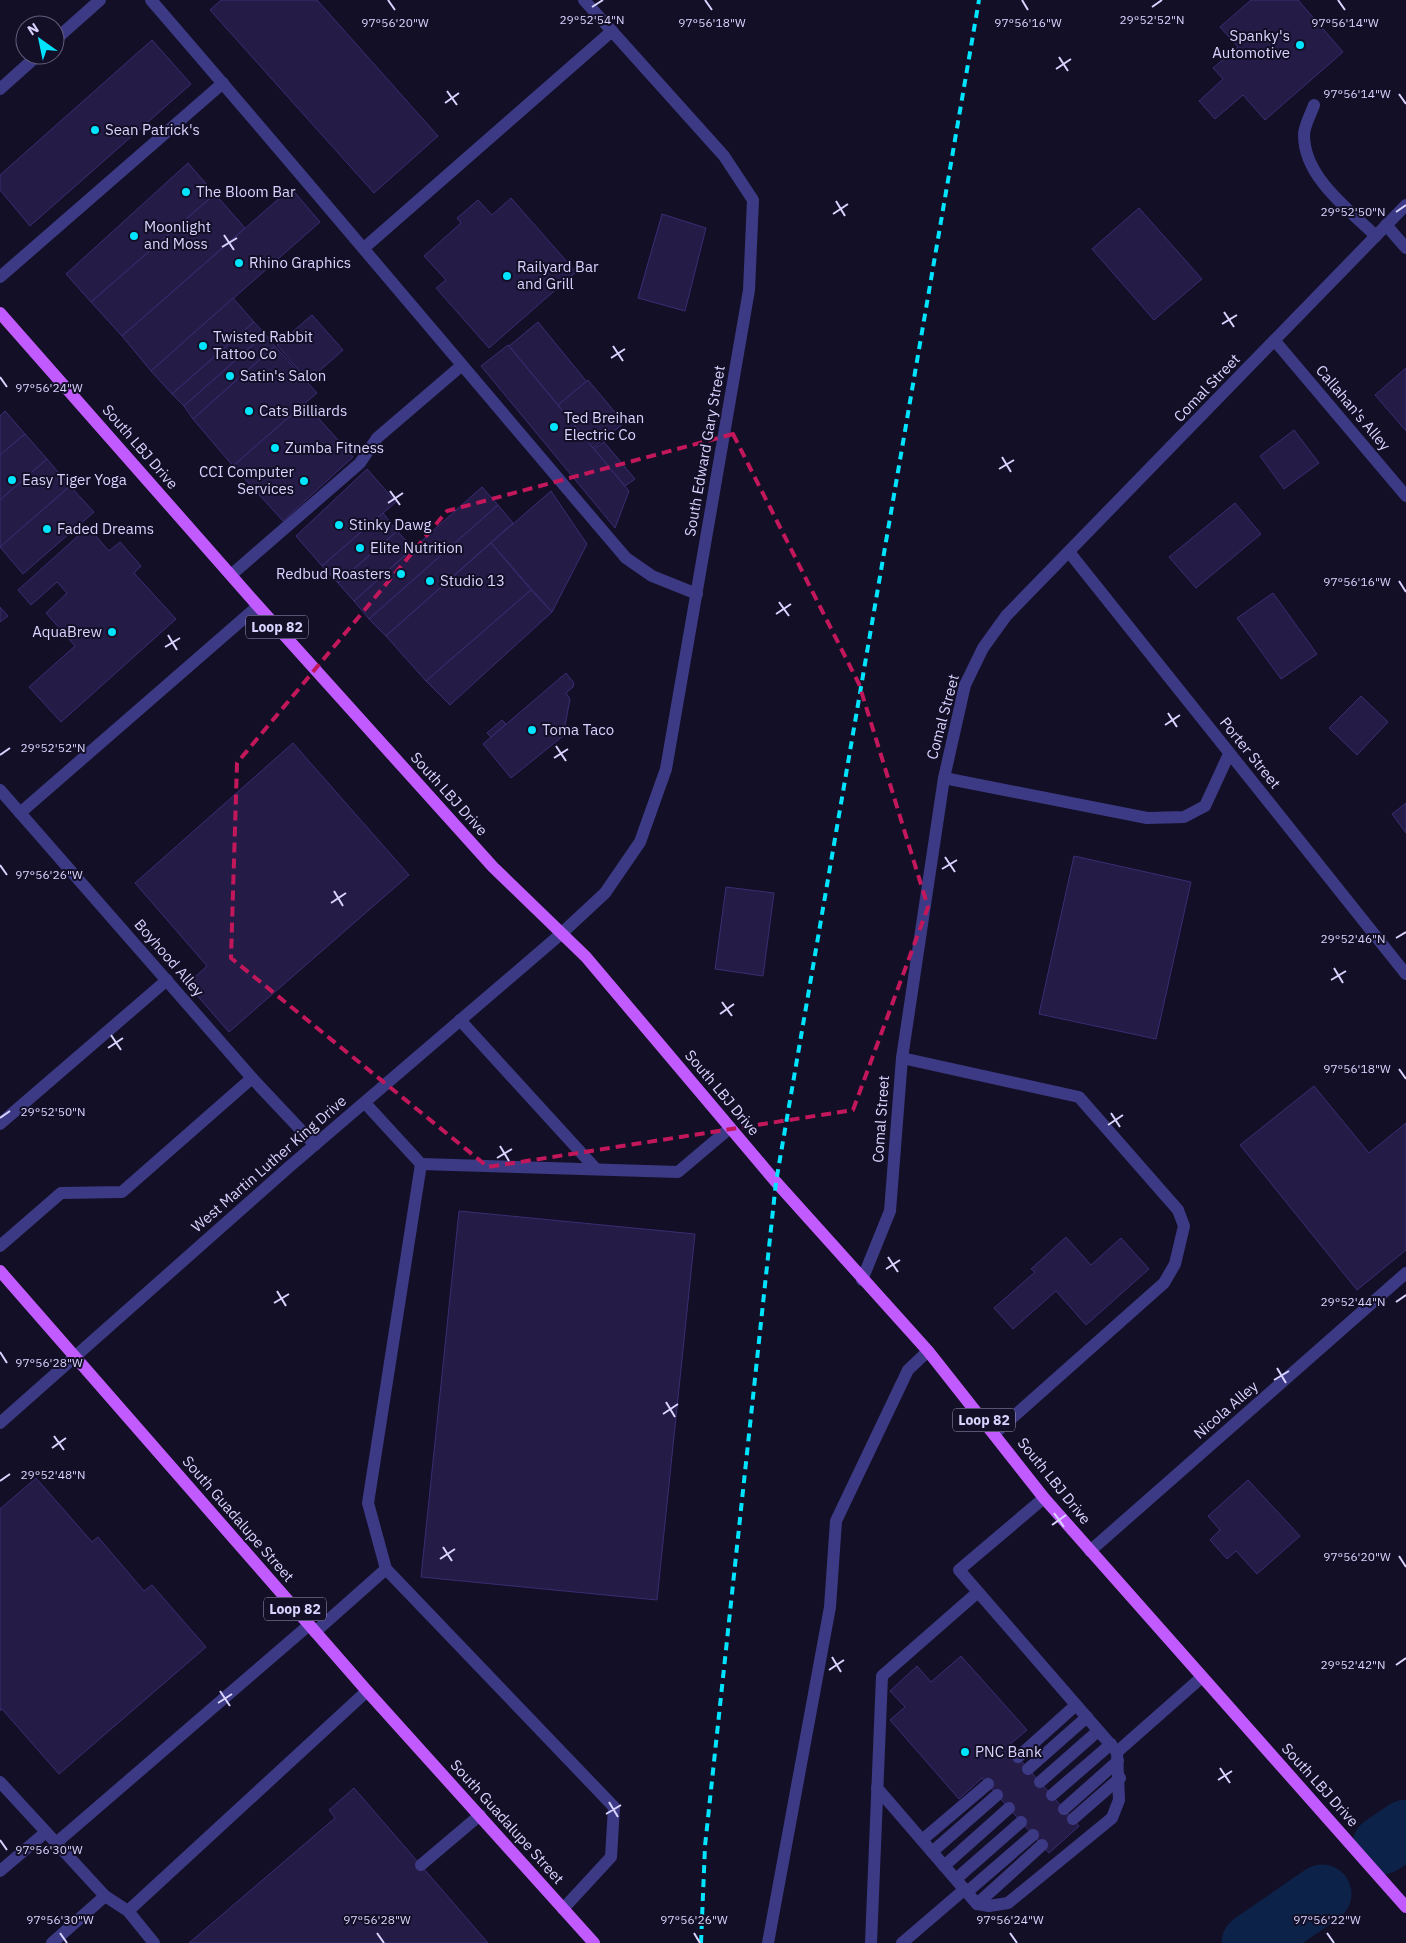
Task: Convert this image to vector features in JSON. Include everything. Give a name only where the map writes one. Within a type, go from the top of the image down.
[{"type":"main road","name":"South LBJ Drive","points":[[0,313],[258,606],[493,867],[586,957],[730,1128],[862,1280],[928,1351],[995,1433],[1044,1498],[1406,1907]]},
{"type":"main road","name":"South Guadalupe Street","points":[[0,1271],[74,1358],[367,1691],[594,1943]]},
{"type":"street","points":[[65,31],[100,0]]},
{"type":"street","points":[[151,0],[626,558],[652,576],[697,594]]},
{"type":"street","name":"South Edward Gary Street","points":[[562,933],[605,893],[640,842],[666,769],[750,290],[753,200],[724,156],[584,0]]},
{"type":"street","points":[[364,248],[612,32]]},
{"type":"street","points":[[0,89],[27,65]]},
{"type":"street","points":[[0,277],[223,83]]},
{"type":"street","points":[[1314,106],[1304,134],[1311,167],[1339,199],[1376,236]]},
{"type":"street","name":"Comal Street","points":[[862,1280],[890,1211],[902,1058],[944,778],[965,684],[983,648],[1006,616],[1276,341],[1406,205]]},
{"type":"street","points":[[1386,225],[1406,248]]},
{"type":"street","name":"Callahan's Alley","points":[[1276,341],[1406,496]]},
{"type":"street","points":[[231,575],[360,464],[377,438],[461,366]]},
{"type":"street","name":"Porter Street","points":[[1069,552],[1406,974]]},
{"type":"street","points":[[20,813],[258,606]]},
{"type":"street","points":[[944,778],[1147,818],[1184,817],[1205,806],[1229,754]]},
{"type":"street","name":"Boyhood Alley","points":[[0,790],[252,1078],[315,1145]]},
{"type":"street","name":"West Martin Luther King Drive","points":[[0,1423],[315,1145],[562,933]]},
{"type":"street","points":[[0,1124],[167,980]]},
{"type":"street","points":[[460,1020],[596,1169]]},
{"type":"street","points":[[902,1058],[1079,1096],[1178,1210],[1184,1226],[1175,1264],[1164,1283],[995,1433]]},
{"type":"street","points":[[0,1246],[61,1193],[122,1192],[252,1078]]},
{"type":"street","points":[[365,1103],[421,1164],[678,1172],[730,1128]]},
{"type":"street","points":[[421,1164],[368,1503],[386,1568],[614,1807],[611,1857],[563,1908]]},
{"type":"street","name":"Nicola Alley","points":[[1090,1551],[1406,1273]]},
{"type":"street","points":[[768,1943],[830,1607],[836,1521],[908,1370],[928,1351]]},
{"type":"street","points":[[877,1788],[977,1904],[989,1906],[1008,1903],[1112,1818],[1119,1800],[1120,1778],[1115,1752],[1087,1717],[959,1570],[1044,1498]]},
{"type":"street","points":[[56,1844],[386,1568]]},
{"type":"street","points":[[871,1943],[882,1676],[978,1592]]},
{"type":"street","points":[[1052,1795],[1115,1752],[1202,1676]]},
{"type":"street","points":[[128,1911],[367,1691]]},
{"type":"street","points":[[1018,1757],[1076,1705]]},
{"type":"street","points":[[1028,1768],[1087,1717]]},
{"type":"street","points":[[1040,1782],[1098,1730]]},
{"type":"street","points":[[1064,1809],[1115,1752]]},
{"type":"street","points":[[1073,1819],[1120,1778]]},
{"type":"street","points":[[0,1782],[105,1896],[128,1911],[154,1943]]},
{"type":"street","points":[[922,1840],[988,1784]]},
{"type":"street","points":[[932,1852],[997,1795]]},
{"type":"street","points":[[944,1866],[1009,1808]]},
{"type":"street","points":[[421,1865],[480,1815]]},
{"type":"street","points":[[956,1879],[1021,1822]]},
{"type":"street","points":[[0,1872],[46,1832]]},
{"type":"street","points":[[902,1943],[1033,1835]]},
{"type":"street","points":[[977,1904],[1042,1845]]},
{"type":"street","points":[[52,1943],[105,1896]]},
{"type":"highlighted area","points":[[733,434],[859,684],[928,907],[853,1110],[488,1167],[231,958],[237,763],[447,511]]},
{"type":"building","points":[[221,0],[317,0],[438,136],[374,193],[210,10]]},
{"type":"building","points":[[1251,0],[1298,0],[1343,52],[1265,120],[1243,95],[1215,119],[1199,101],[1223,79],[1213,68],[1238,47],[1220,27]]},
{"type":"building","name":"Sean Patrick's","points":[[152,40],[191,84],[30,226],[0,190],[0,175]]},
{"type":"building","points":[[188,163],[215,194],[91,302],[66,274]]},
{"type":"building","name":"Rhino Graphics","points":[[291,188],[320,222],[151,371],[122,336]]},
{"type":"building","points":[[215,194],[245,228],[122,336],[91,302]]},
{"type":"building","name":"Railyard Bar and Grill","points":[[511,198],[576,272],[489,348],[436,288],[446,280],[424,256],[461,223],[457,218],[478,200],[492,215]]},
{"type":"building","points":[[1139,208],[1202,279],[1154,320],[1092,249]]},
{"type":"building","points":[[662,214],[706,228],[685,311],[638,298]]},
{"type":"building","name":"Twisted Rabbit Tattoo Co","points":[[233,298],[254,322],[172,394],[151,371]]},
{"type":"building","points":[[312,315],[343,350],[308,381],[277,345]]},
{"type":"building","points":[[254,322],[265,334],[184,406],[172,394]]},
{"type":"building","points":[[538,322],[587,382],[558,405],[509,346]]},
{"type":"building","name":"Satin's Salon","points":[[265,334],[275,346],[193,419],[184,406]]},
{"type":"building","name":"Ted Breihan Electric Co","points":[[508,345],[629,491],[615,528],[481,366]]},
{"type":"building","name":"Cats Billiards","points":[[275,346],[317,393],[233,466],[193,419]]},
{"type":"building","points":[[1406,368],[1406,431],[1375,395]]},
{"type":"building","points":[[588,380],[624,423],[593,448],[558,405]]},
{"type":"building","points":[[305,403],[353,457],[283,521],[233,466]]},
{"type":"building","points":[[5,411],[25,434],[0,455],[0,416]]},
{"type":"building","points":[[1294,430],[1319,463],[1284,489],[1260,456]]},
{"type":"building","name":"Easy Tiger Yoga","points":[[25,434],[47,459],[0,500],[0,455]]},
{"type":"building","points":[[604,442],[635,479],[625,486],[594,449]]},
{"type":"building","points":[[47,459],[70,486],[0,547],[0,500]]},
{"type":"building","name":"Stinky Dawg","points":[[367,469],[396,502],[322,566],[296,536]]},
{"type":"building","name":"Faded Dreams","points":[[70,486],[94,512],[23,574],[0,547]]},
{"type":"building","name":"Redbud Roasters","points":[[482,487],[498,505],[369,619],[354,601]]},
{"type":"building","points":[[551,491],[587,544],[552,612],[491,543]]},
{"type":"building","points":[[1235,503],[1261,534],[1196,588],[1169,557]]},
{"type":"building","name":"Studio 13","points":[[498,505],[513,523],[386,636],[369,619]]},
{"type":"building","name":"Elite Nutrition","points":[[383,513],[397,531],[338,583],[322,566]]},
{"type":"building","name":"AquaBrew","points":[[88,527],[109,551],[120,542],[141,566],[134,573],[176,619],[61,722],[29,687],[75,646],[46,613],[67,593],[57,582],[31,605],[18,590]]},
{"type":"building","points":[[397,531],[413,548],[354,601],[338,583]]},
{"type":"building","points":[[491,543],[531,590],[426,681],[386,636]]},
{"type":"building","points":[[531,590],[552,612],[450,705],[426,681]]},
{"type":"building","points":[[1273,593],[1317,654],[1281,679],[1237,618]]},
{"type":"building","points":[[0,607],[8,616],[0,622]]},
{"type":"building","name":"Toma Taco","points":[[566,673],[574,683],[573,687],[566,693],[570,699],[563,736],[511,778],[483,744]]},
{"type":"building","points":[[1361,696],[1388,722],[1357,755],[1329,728]]},
{"type":"building","points":[[502,720],[506,724],[491,737],[487,733]]},
{"type":"building","points":[[293,743],[409,875],[229,1032],[187,984],[207,966],[135,883]]},
{"type":"building","points":[[1406,803],[1406,833],[1392,814]]},
{"type":"building","points":[[1074,856],[1191,882],[1156,1039],[1039,1014]]},
{"type":"building","points":[[726,887],[774,893],[763,976],[715,969]]},
{"type":"building","points":[[1314,1086],[1369,1153],[1406,1123],[1406,1250],[1357,1290],[1240,1145]]},
{"type":"building","points":[[459,1211],[695,1234],[657,1600],[421,1577]]},
{"type":"building","points":[[1066,1237],[1091,1265],[1121,1238],[1149,1269],[1086,1325],[1056,1291],[1013,1329],[994,1308],[1035,1272],[1031,1269]]},
{"type":"building","points":[[36,1478],[92,1542],[98,1537],[144,1591],[152,1585],[206,1647],[59,1774],[2,1709],[0,1711],[0,1509]]},
{"type":"building","points":[[1248,1480],[1300,1536],[1257,1574],[1236,1551],[1227,1559],[1210,1540],[1220,1530],[1208,1516]]},
{"type":"building","name":"PNC Bank","points":[[961,1656],[1027,1730],[1008,1746],[1079,1826],[1049,1853],[982,1778],[959,1799],[890,1720],[905,1707],[890,1691],[917,1666],[931,1682]]},
{"type":"building","points":[[354,1788],[488,1943],[189,1943],[335,1818],[329,1810]]},
{"type":"waterway","points":[[1382,1845],[1406,1829]]},
{"type":"waterway","points":[[1251,1943],[1322,1894]]},
{"type":"railway","points":[[701,1943],[705,1846],[776,1182],[979,0]]},
{"type":"place","name":"Spanky's Automotive","points":[[1300,45]]},
{"type":"place","name":"Sean Patrick's","points":[[95,130]]},
{"type":"place","name":"The Bloom Bar","points":[[186,192]]},
{"type":"place","name":"Moonlight and Moss","points":[[134,236]]},
{"type":"place","name":"Rhino Graphics","points":[[239,263]]},
{"type":"place","name":"Railyard Bar and Grill","points":[[507,276]]},
{"type":"place","name":"Twisted Rabbit Tattoo Co","points":[[203,346]]},
{"type":"place","name":"Satin's Salon","points":[[230,376]]},
{"type":"place","name":"Cats Billiards","points":[[249,411]]},
{"type":"place","name":"Ted Breihan Electric Co","points":[[554,427]]},
{"type":"place","name":"Zumba Fitness","points":[[275,448]]},
{"type":"place","name":"Easy Tiger Yoga","points":[[12,480]]},
{"type":"place","name":"CCI Computer Services","points":[[304,481]]},
{"type":"place","name":"Stinky Dawg","points":[[339,525]]},
{"type":"place","name":"Faded Dreams","points":[[47,529]]},
{"type":"place","name":"Elite Nutrition","points":[[360,548]]},
{"type":"place","name":"Redbud Roasters","points":[[401,574]]},
{"type":"place","name":"Studio 13","points":[[430,581]]},
{"type":"place","name":"AquaBrew","points":[[112,632]]},
{"type":"place","name":"Toma Taco","points":[[532,730]]},
{"type":"place","name":"PNC Bank","points":[[965,1752]]}]
